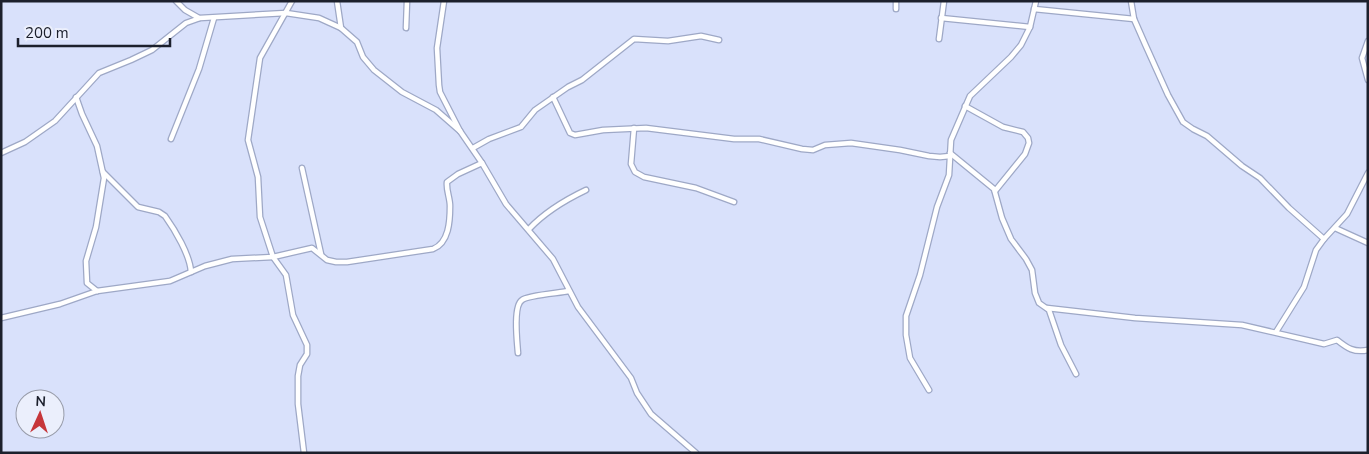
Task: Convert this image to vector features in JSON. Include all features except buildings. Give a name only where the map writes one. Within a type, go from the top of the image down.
[{"type":"street","points":[[176,1],[191,14],[200,18]]},
{"type":"street","points":[[292,1],[260,58],[248,138],[258,177],[260,217],[273,257],[286,275],[291,308],[307,345],[306,354],[300,365],[298,376],[298,404],[304,453]]},
{"type":"street","points":[[336,1],[341,28]]},
{"type":"street","points":[[406,28],[408,1]]},
{"type":"street","points":[[444,1],[437,48],[438,86],[460,130],[506,204],[553,259],[569,291],[589,323],[630,378],[637,393],[651,414],[696,453]]},
{"type":"street","points":[[896,1],[896,9]]},
{"type":"street","points":[[939,39],[944,1]]},
{"type":"street","points":[[929,390],[910,358],[906,335],[906,316],[920,275],[937,207],[949,175],[951,140],[972,92],[1017,51],[1030,27],[1036,1]]},
{"type":"street","points":[[1131,1],[1134,19],[1168,95],[1183,122],[1206,136],[1260,178],[1289,208],[1324,239]]},
{"type":"street","points":[[1034,10],[1134,19]]},
{"type":"street","points":[[2,153],[25,142],[59,118],[99,73],[146,54],[186,23],[200,18],[286,12],[319,18],[341,28],[357,42],[363,57],[374,70],[402,92],[436,110],[460,130]]},
{"type":"street","points":[[171,139],[199,69],[214,18]]},
{"type":"street","points":[[941,18],[1030,27]]},
{"type":"street","points":[[472,148],[489,139],[521,127],[534,111],[582,80],[634,39],[668,40],[702,36],[719,40]]},
{"type":"street","points":[[1368,41],[1362,58],[1368,80]]},
{"type":"street","points":[[76,97],[97,146],[104,181],[96,227],[85,268],[87,283],[96,292]]},
{"type":"street","points":[[553,97],[570,133],[574,135],[603,130],[646,128],[734,139],[759,139],[813,150],[825,145],[851,143],[929,156],[940,157],[950,154]]},
{"type":"street","points":[[965,106],[1003,127],[1023,132],[1028,138],[1029,143],[1025,154],[995,191]]},
{"type":"street","points":[[634,128],[632,164],[635,172],[644,177],[696,188],[734,202]]},
{"type":"street","points":[[950,154],[990,184],[995,191],[1002,218],[1011,239],[1032,270],[1035,293],[1042,306],[1135,318],[1232,324],[1276,332],[1324,344],[1336,340],[1350,350],[1368,350]]},
{"type":"street","points":[[1,318],[30,312],[96,292],[170,281],[205,266],[232,259],[273,257],[312,248],[328,260],[347,262],[383,255],[428,251],[438,247],[446,237],[450,208],[447,182],[458,174],[482,163]]},
{"type":"street","points":[[302,168],[321,254]]},
{"type":"street","points":[[103,172],[138,207],[159,212],[165,216],[187,254],[192,272]]},
{"type":"street","points":[[1276,332],[1304,286],[1316,250],[1346,214],[1368,173]]},
{"type":"street","points":[[529,229],[565,201],[586,190]]},
{"type":"street","points":[[1334,228],[1368,242]]},
{"type":"street","points":[[518,353],[517,310],[520,302],[528,297],[569,291]]},
{"type":"street","points":[[1047,308],[1051,314],[1063,350],[1076,374]]}]
